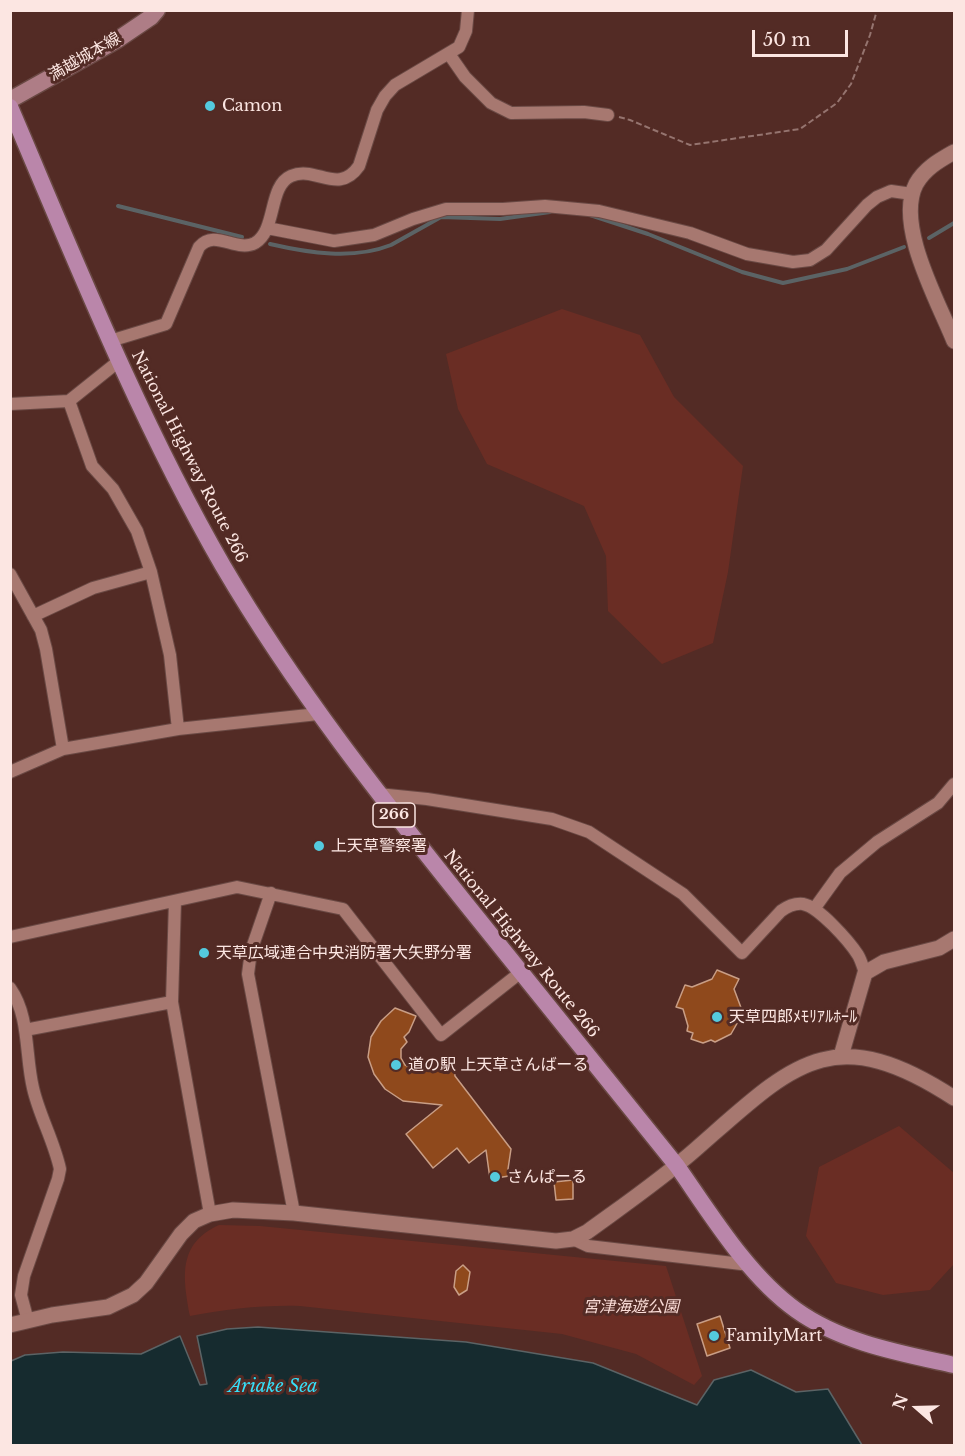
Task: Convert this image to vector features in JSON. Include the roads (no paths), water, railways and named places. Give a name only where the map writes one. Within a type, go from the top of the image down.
[{"type":"highway","name":"National Highway Route 266","points":[[10,108],[119,362],[183,492],[224,567],[318,714],[378,794],[677,1166],[720,1227],[765,1282],[796,1310],[839,1333],[899,1353],[954,1365]]},
{"type":"main road","name":"満越城本線","points":[[10,100],[117,39],[158,10]]},
{"type":"street","points":[[110,341],[166,324],[199,247],[203,243],[213,239],[248,245],[256,243],[267,228],[280,186],[285,179],[300,174],[341,180],[354,174],[359,166],[377,110],[385,96],[395,86],[459,47],[466,31],[468,10]]},
{"type":"street","points":[[449,54],[465,77],[491,103],[511,113],[584,112],[608,115]]},
{"type":"street","points":[[954,152],[934,164],[917,182],[909,208],[914,238],[954,341]]},
{"type":"street","points":[[267,228],[334,241],[374,235],[413,219],[446,209],[544,206],[599,211],[690,233],[747,254],[793,262],[810,260],[826,250],[877,197],[891,191],[912,194]]},
{"type":"street","points":[[10,404],[69,401],[119,362]]},
{"type":"street","points":[[69,401],[92,466],[113,489],[138,531],[151,572],[170,655],[178,729]]},
{"type":"street","points":[[33,616],[93,588],[151,572]]},
{"type":"street","points":[[10,574],[41,630],[63,749]]},
{"type":"street","points":[[10,772],[63,749],[178,729],[318,714]]},
{"type":"street","points":[[814,909],[840,873],[877,842],[938,803],[954,784]]},
{"type":"street","points":[[378,794],[427,799],[552,819],[589,832],[683,894],[742,953],[789,906],[804,904],[814,909],[849,943],[859,956],[865,973],[841,1056]]},
{"type":"street","points":[[10,937],[237,886],[343,909],[441,1035],[521,972]]},
{"type":"street","points":[[272,893],[250,951],[248,974],[294,1212]]},
{"type":"street","points":[[175,901],[172,1002],[210,1214]]},
{"type":"street","points":[[865,973],[884,962],[939,948],[954,939]]},
{"type":"street","points":[[10,988],[17,997],[25,1030],[33,1088],[60,1168],[24,1276],[21,1295],[28,1321]]},
{"type":"street","points":[[25,1030],[172,1002]]},
{"type":"street","points":[[10,1325],[108,1307],[133,1295],[146,1283],[181,1234],[194,1221],[210,1214],[233,1210],[294,1212],[556,1242],[573,1239],[587,1232],[677,1166],[760,1094],[787,1074],[818,1060],[841,1056],[870,1058],[888,1063],[924,1079],[954,1098]]},
{"type":"street","points":[[573,1239],[588,1246],[750,1265]]},
{"type":"water","name":"Ariake Sea","points":[[258,1327],[466,1342],[593,1363],[697,1405],[714,1380],[751,1370],[796,1392],[828,1389],[862,1445],[11,1445],[11,1361],[25,1355],[63,1352],[141,1354],[180,1336],[200,1385],[207,1384],[197,1336],[227,1329]]},
{"type":"waterway","points":[[118,206],[242,237]]},
{"type":"waterway","points":[[270,244],[315,252],[346,254],[376,250],[391,245],[441,217],[500,219],[550,212]]},
{"type":"waterway","points":[[590,215],[648,234],[742,272],[783,283],[847,269],[904,247]]},
{"type":"waterway","points":[[929,238],[954,223]]},
{"type":"place","name":"Camon","points":[[210,106]]},
{"type":"place","name":"上天草警察署","points":[[319,846]]},
{"type":"place","name":"天草広域連合中央消防署大矢野分署","points":[[204,953]]},
{"type":"place","name":"天草四郎ﾒﾓﾘｱﾙﾎｰﾙ","points":[[717,1017]]},
{"type":"place","name":"道の駅 上天草さんばーる","points":[[396,1065]]},
{"type":"place","name":"さんぱーる","points":[[495,1177]]},
{"type":"place","name":"FamilyMart","points":[[714,1336]]},
{"type":"park label","name":"宮津海遊公園","points":[[631,1307]]}]
